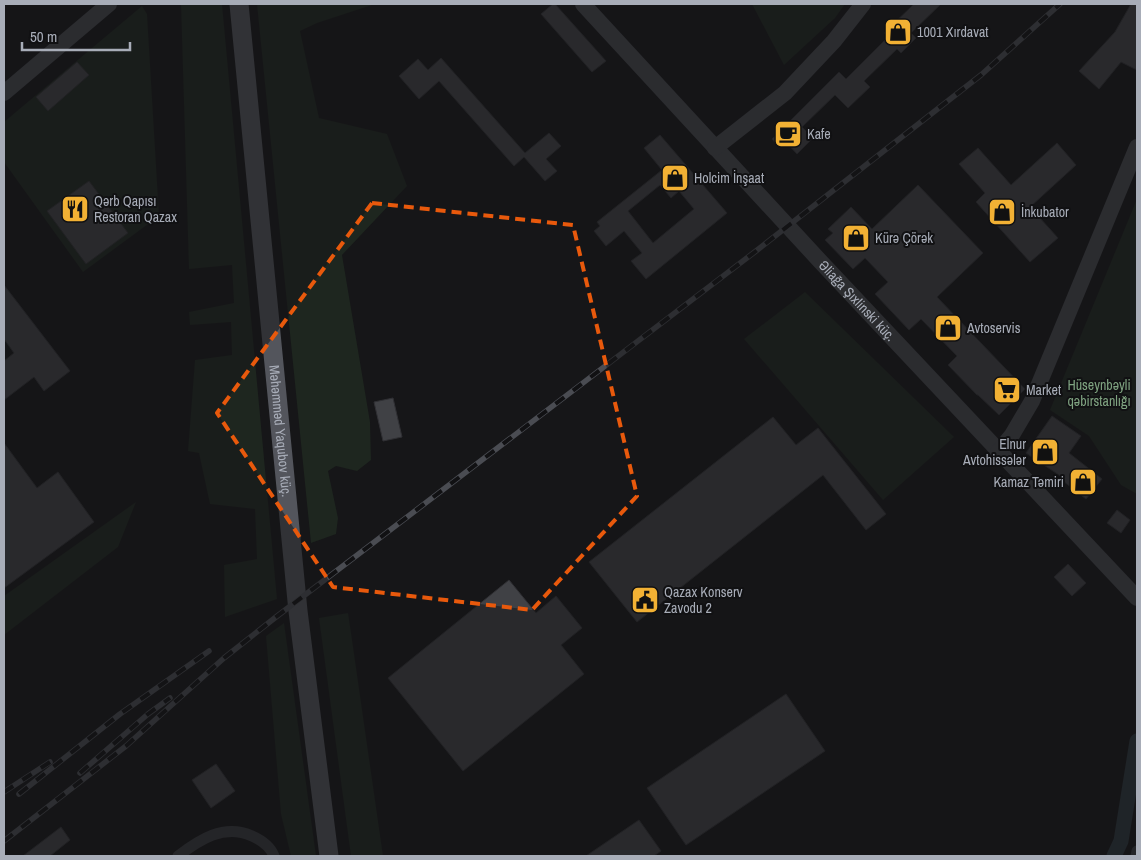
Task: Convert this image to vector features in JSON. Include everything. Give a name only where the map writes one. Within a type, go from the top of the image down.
[{"type":"main road","points":[[4,92],[109,4]]},
{"type":"main road","name":"Məhəmməd Yaqubov küç.","points":[[240,4],[298,611],[329,856]]},
{"type":"main road","name":"Əliağa Şıxlinski küç.","points":[[584,4],[715,148],[998,452],[1137,598]]},
{"type":"main road","points":[[715,148],[785,93],[828,48],[863,4]]},
{"type":"main road","points":[[998,452],[1012,435],[1032,401],[1137,147]]},
{"type":"street","points":[[178,856],[194,844],[214,834],[231,830],[247,833],[261,840],[274,856]]},
{"type":"street","points":[[1136,856],[1137,851]]},
{"type":"highlighted area","points":[[372,203],[573,225],[637,496],[532,610],[333,587],[217,413]]},
{"type":"green space","points":[[181,4],[222,4],[277,599],[225,617],[224,565],[257,559],[255,509],[210,504],[199,453],[188,451],[195,360],[232,355],[231,322],[190,325],[189,312],[234,303],[232,265],[189,269]]},
{"type":"green space","points":[[257,4],[375,4],[317,23],[300,31],[319,118],[387,134],[407,186],[342,255],[370,422],[371,460],[357,471],[336,466],[328,471],[338,518],[336,534],[311,543]]},
{"type":"green space","points":[[752,4],[845,4],[835,18],[784,65]]},
{"type":"green space","points":[[142,6],[147,14],[159,216],[83,272],[4,162],[4,122]]},
{"type":"green space","name":"Hüseynbəyli qəbirstanlığı","points":[[1137,199],[1137,494],[1121,485],[1089,436],[1050,410]]},
{"type":"green space","points":[[805,292],[954,437],[883,500],[744,339]]},
{"type":"green space","points":[[136,502],[118,547],[4,635],[4,596]]},
{"type":"green space","points":[[348,613],[383,856],[351,856],[319,618]]},
{"type":"green space","points":[[284,623],[316,856],[291,856],[281,814],[266,636]]},
{"type":"building","points":[[553,4],[606,61],[592,72],[541,14]]},
{"type":"building","points":[[914,4],[941,4],[911,33],[916,38],[901,53],[897,49],[864,81],[870,87],[848,108],[835,95],[802,127],[813,138],[797,154],[785,141],[779,147],[772,139],[839,72],[846,79],[888,37],[884,33]]},
{"type":"building","points":[[1131,4],[1137,4],[1137,70],[1121,62],[1099,89],[1079,71],[1115,32]]},
{"type":"building","points":[[441,58],[525,153],[549,133],[561,146],[546,159],[557,171],[545,181],[524,157],[514,166],[439,81],[419,99],[399,76],[418,59],[428,70]]},
{"type":"building","points":[[77,62],[89,75],[48,111],[36,97]]},
{"type":"building","points":[[660,135],[727,213],[646,279],[631,261],[642,253],[624,231],[606,246],[594,231],[600,226],[597,222],[662,170],[644,148]],"holes":[[[660,185],[671,198],[679,191],[694,209],[653,243],[628,211]]]},
{"type":"building","points":[[1057,143],[1076,165],[1030,207],[1058,238],[1030,262],[976,202],[985,193],[959,164],[978,148],[1011,185]]},
{"type":"building","points":[[89,181],[128,233],[86,264],[47,211]]},
{"type":"building","points":[[918,185],[983,253],[937,297],[1025,389],[999,415],[948,365],[957,356],[921,319],[909,330],[875,294],[888,282],[865,258],[853,269],[825,240],[833,233],[828,229],[851,207],[872,229]]},
{"type":"building","points":[[4,285],[70,371],[44,391],[34,377],[4,400],[4,361],[14,353],[4,339]]},
{"type":"building","points":[[393,398],[402,437],[383,441],[374,402]]},
{"type":"building","points":[[1052,416],[1081,436],[1069,453],[1102,479],[1086,499],[1063,481],[1065,479],[1026,453]]},
{"type":"building","points":[[773,417],[796,445],[818,428],[886,514],[866,530],[823,475],[637,622],[589,562]]},
{"type":"building","points":[[4,443],[37,488],[58,472],[94,522],[4,588]]},
{"type":"building","points":[[1117,510],[1130,520],[1121,533],[1107,523]]},
{"type":"building","points":[[1068,564],[1086,583],[1072,596],[1054,577]]},
{"type":"building","points":[[509,580],[536,613],[556,596],[582,628],[561,645],[584,674],[463,771],[388,678]]},
{"type":"building","points":[[786,694],[825,751],[686,845],[647,788]]},
{"type":"building","points":[[216,764],[235,791],[211,808],[192,780]]},
{"type":"building","points":[[639,820],[661,851],[654,856],[586,856]]},
{"type":"building","points":[[61,827],[70,840],[50,856],[23,856]]},
{"type":"waterway","points":[[1114,856],[1121,841],[1137,741]]},
{"type":"railway","points":[[4,841],[126,746],[224,658],[756,251],[981,75],[1060,4]]},
{"type":"railway","points":[[19,794],[120,714],[209,651]]},
{"type":"railway","points":[[80,773],[148,714],[170,698]]},
{"type":"railway","points":[[4,792],[50,762]]},
{"type":"place","name":"1001 Xırdavat","points":[[898,32]]},
{"type":"place","name":"Kafe","points":[[788,134]]},
{"type":"place","name":"Holcim İnşaat","points":[[675,178]]},
{"type":"place","name":"Qərb Qapısı Restoran Qazax","points":[[75,209]]},
{"type":"place","name":"İnkubator","points":[[1002,212]]},
{"type":"place","name":"Kürə Çörək","points":[[856,238]]},
{"type":"place","name":"Avtoservis","points":[[948,328]]},
{"type":"place","name":"Market","points":[[1007,390]]},
{"type":"place","name":"Elnur Avtohissələr","points":[[1045,452]]},
{"type":"place","name":"Kamaz Təmiri","points":[[1083,482]]},
{"type":"place","name":"Qazax Konserv Zavodu 2","points":[[645,600]]}]
